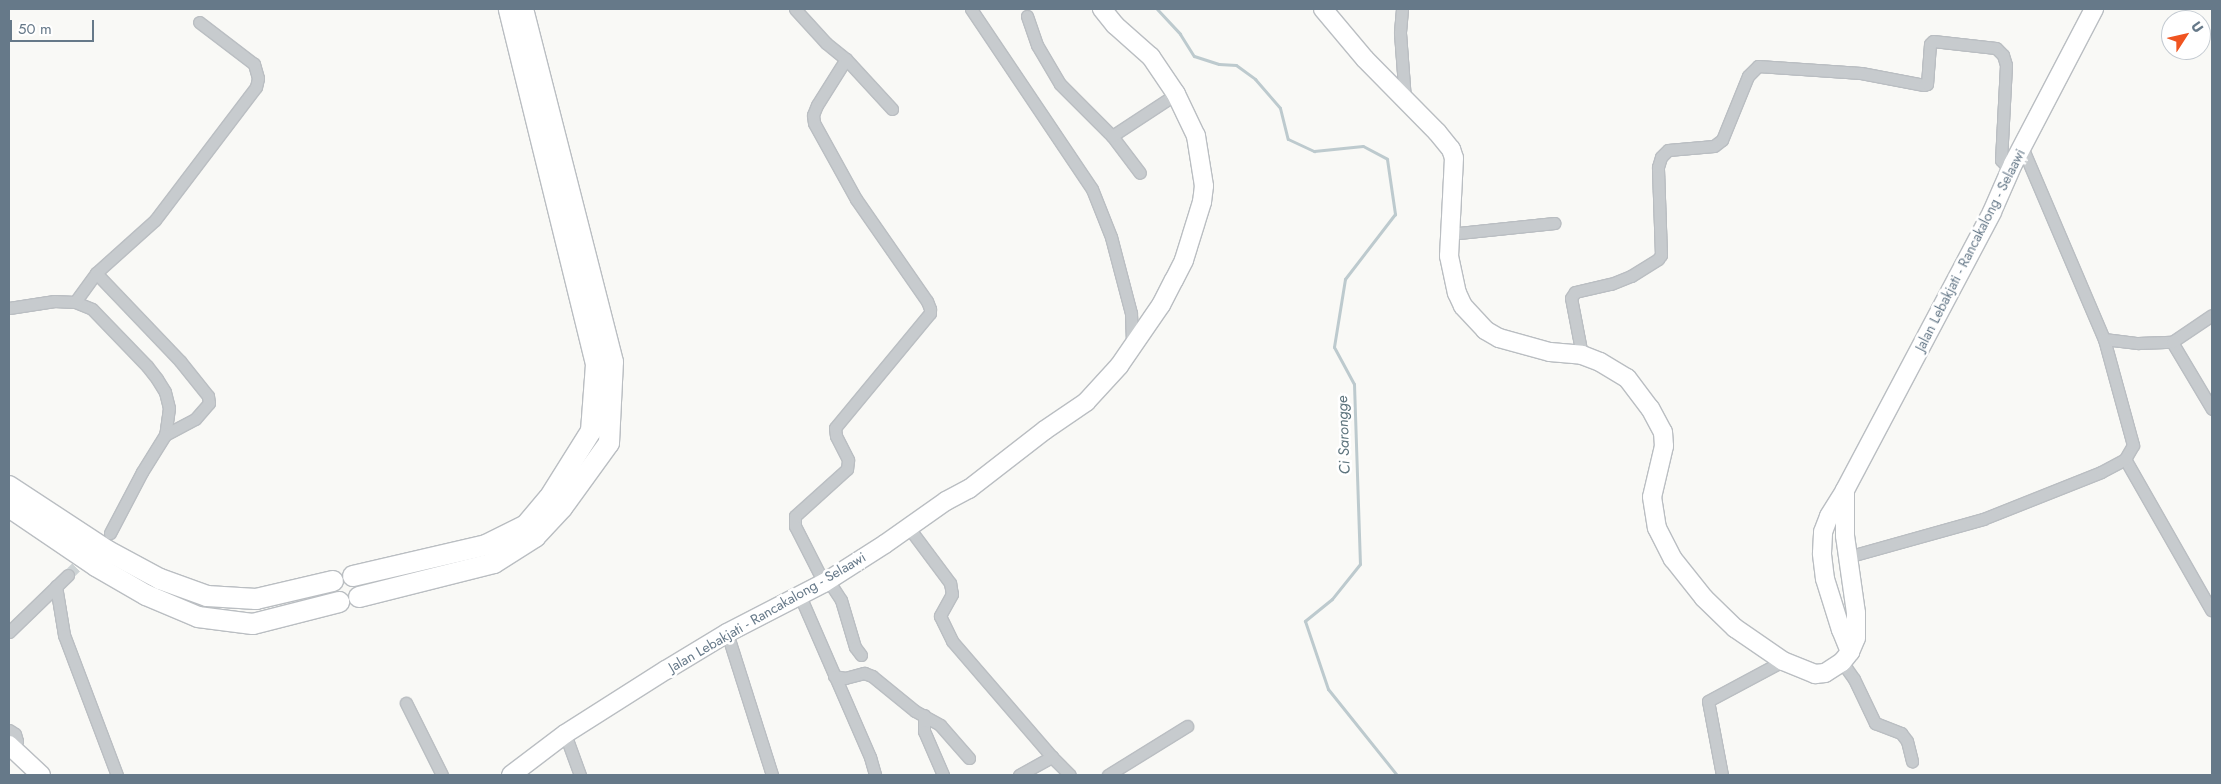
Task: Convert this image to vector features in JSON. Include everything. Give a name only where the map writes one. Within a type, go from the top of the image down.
[{"type":"highway","points":[[353,576],[486,545],[526,524],[549,498],[591,431],[596,364],[509,9]]},
{"type":"highway","points":[[358,597],[494,563],[535,537],[562,508],[609,443],[613,362],[523,9]]},
{"type":"highway","points":[[9,486],[108,552],[160,579],[207,596],[256,599],[333,581]]},
{"type":"highway","points":[[9,507],[96,566],[146,595],[198,617],[253,624],[339,602]]},
{"type":"main road","name":"Jalan Lebakjati - Rancakalong - Selaawi","points":[[510,775],[565,734],[727,633],[826,582],[909,528],[946,501],[969,489],[1045,430],[1086,402],[1110,378],[1161,305],[1184,260],[1202,202],[1204,186],[1200,151],[1191,121],[1176,94],[1151,57],[1115,25],[1102,9]]},
{"type":"main road","points":[[1323,9],[1405,102],[1445,141],[1454,158],[1449,234],[1452,271],[1457,293],[1463,306],[1485,330],[1516,345],[1582,355],[1600,362],[1627,378],[1650,408],[1660,426],[1664,446],[1655,483],[1653,506],[1657,528],[1673,559],[1719,614],[1735,628],[1783,661],[1815,674],[1825,673],[1846,657]]},
{"type":"main road","name":"Jalan Lebakjati - Rancakalong - Selaawi","points":[[1846,657],[1825,579],[1822,553],[1823,532],[1829,516],[1845,490],[1992,212],[2013,164],[2094,9]]},
{"type":"main road","name":"Jalan Lebakjati - Rancakalong - Selaawi","points":[[1845,490],[1844,519],[1847,557],[1857,628],[1846,657]]},
{"type":"main road","points":[[11,746],[41,775]]},
{"type":"street","points":[[795,9],[826,43],[846,59],[892,109]]},
{"type":"street","points":[[1402,9],[1400,33],[1405,102]]},
{"type":"street","points":[[974,11],[1092,189],[1111,237],[1131,313],[1132,346]]},
{"type":"street","points":[[1027,16],[1037,45],[1052,72],[1074,99],[1112,136],[1140,173]]},
{"type":"street","points":[[75,302],[96,273],[155,220],[256,87],[258,78],[254,64],[199,22]]},
{"type":"street","points":[[1582,355],[1572,295],[1575,292],[1611,284],[1631,276],[1658,260],[1661,255],[1658,167],[1661,157],[1668,150],[1714,146],[1722,140],[1748,76],[1758,66],[1861,73],[1924,85],[1927,84],[1930,44],[1933,41],[1996,48],[2003,55],[2006,72],[2001,160],[2013,164]]},
{"type":"street","points":[[846,59],[817,105],[813,115],[814,123],[856,199],[928,301],[930,308],[930,313],[835,428],[836,436],[848,460],[847,469],[795,516],[795,526],[826,582],[841,600],[855,647],[861,655]]},
{"type":"street","points":[[1112,136],[1176,94]]},
{"type":"street","points":[[1847,557],[1983,519],[2102,472],[2125,459],[2133,445],[2104,340],[2022,147]]},
{"type":"street","points":[[1449,234],[1554,223]]},
{"type":"street","points":[[96,273],[180,362],[208,396],[209,403],[195,419],[165,435]]},
{"type":"street","points":[[9,308],[54,301],[75,302],[92,309],[147,366],[164,392],[169,408],[165,435],[142,472],[110,534]]},
{"type":"street","points":[[2104,340],[2138,343],[2172,342],[2212,315]]},
{"type":"street","points":[[2172,342],[2212,409]]},
{"type":"street","points":[[2125,459],[2211,610]]},
{"type":"street","points":[[909,528],[950,583],[952,594],[940,616],[952,641],[1052,757],[1070,775]]},
{"type":"street","points":[[9,632],[68,575]]},
{"type":"street","points":[[56,586],[64,635],[117,775]]},
{"type":"street","points":[[800,596],[870,757],[876,775]]},
{"type":"street","points":[[727,633],[772,775]]},
{"type":"street","points":[[1846,657],[1854,679],[1875,723],[1900,733],[1907,741],[1912,761]]},
{"type":"street","points":[[1722,775],[1708,701],[1783,661]]},
{"type":"street","points":[[834,676],[845,678],[864,673],[872,676],[915,711],[940,725],[969,758]]},
{"type":"street","points":[[406,703],[442,775]]},
{"type":"street","points":[[924,715],[924,731],[943,775]]},
{"type":"street","points":[[1108,775],[1187,726]]},
{"type":"street","points":[[9,730],[15,734],[17,741],[11,746]]},
{"type":"street","points":[[565,734],[580,775]]},
{"type":"street","points":[[1019,775],[1052,757]]},
{"type":"waterway","name":"Ci Sarongge","points":[[1157,9],[1180,34],[1194,56],[1219,64],[1236,65],[1255,79],[1280,108],[1288,139],[1314,151],[1363,146],[1387,159],[1395,214],[1345,279],[1334,347],[1354,384],[1360,564],[1332,599],[1305,621],[1328,689],[1397,775]]},
{"type":"tunnel","points":[[68,575],[88,555]]}]
